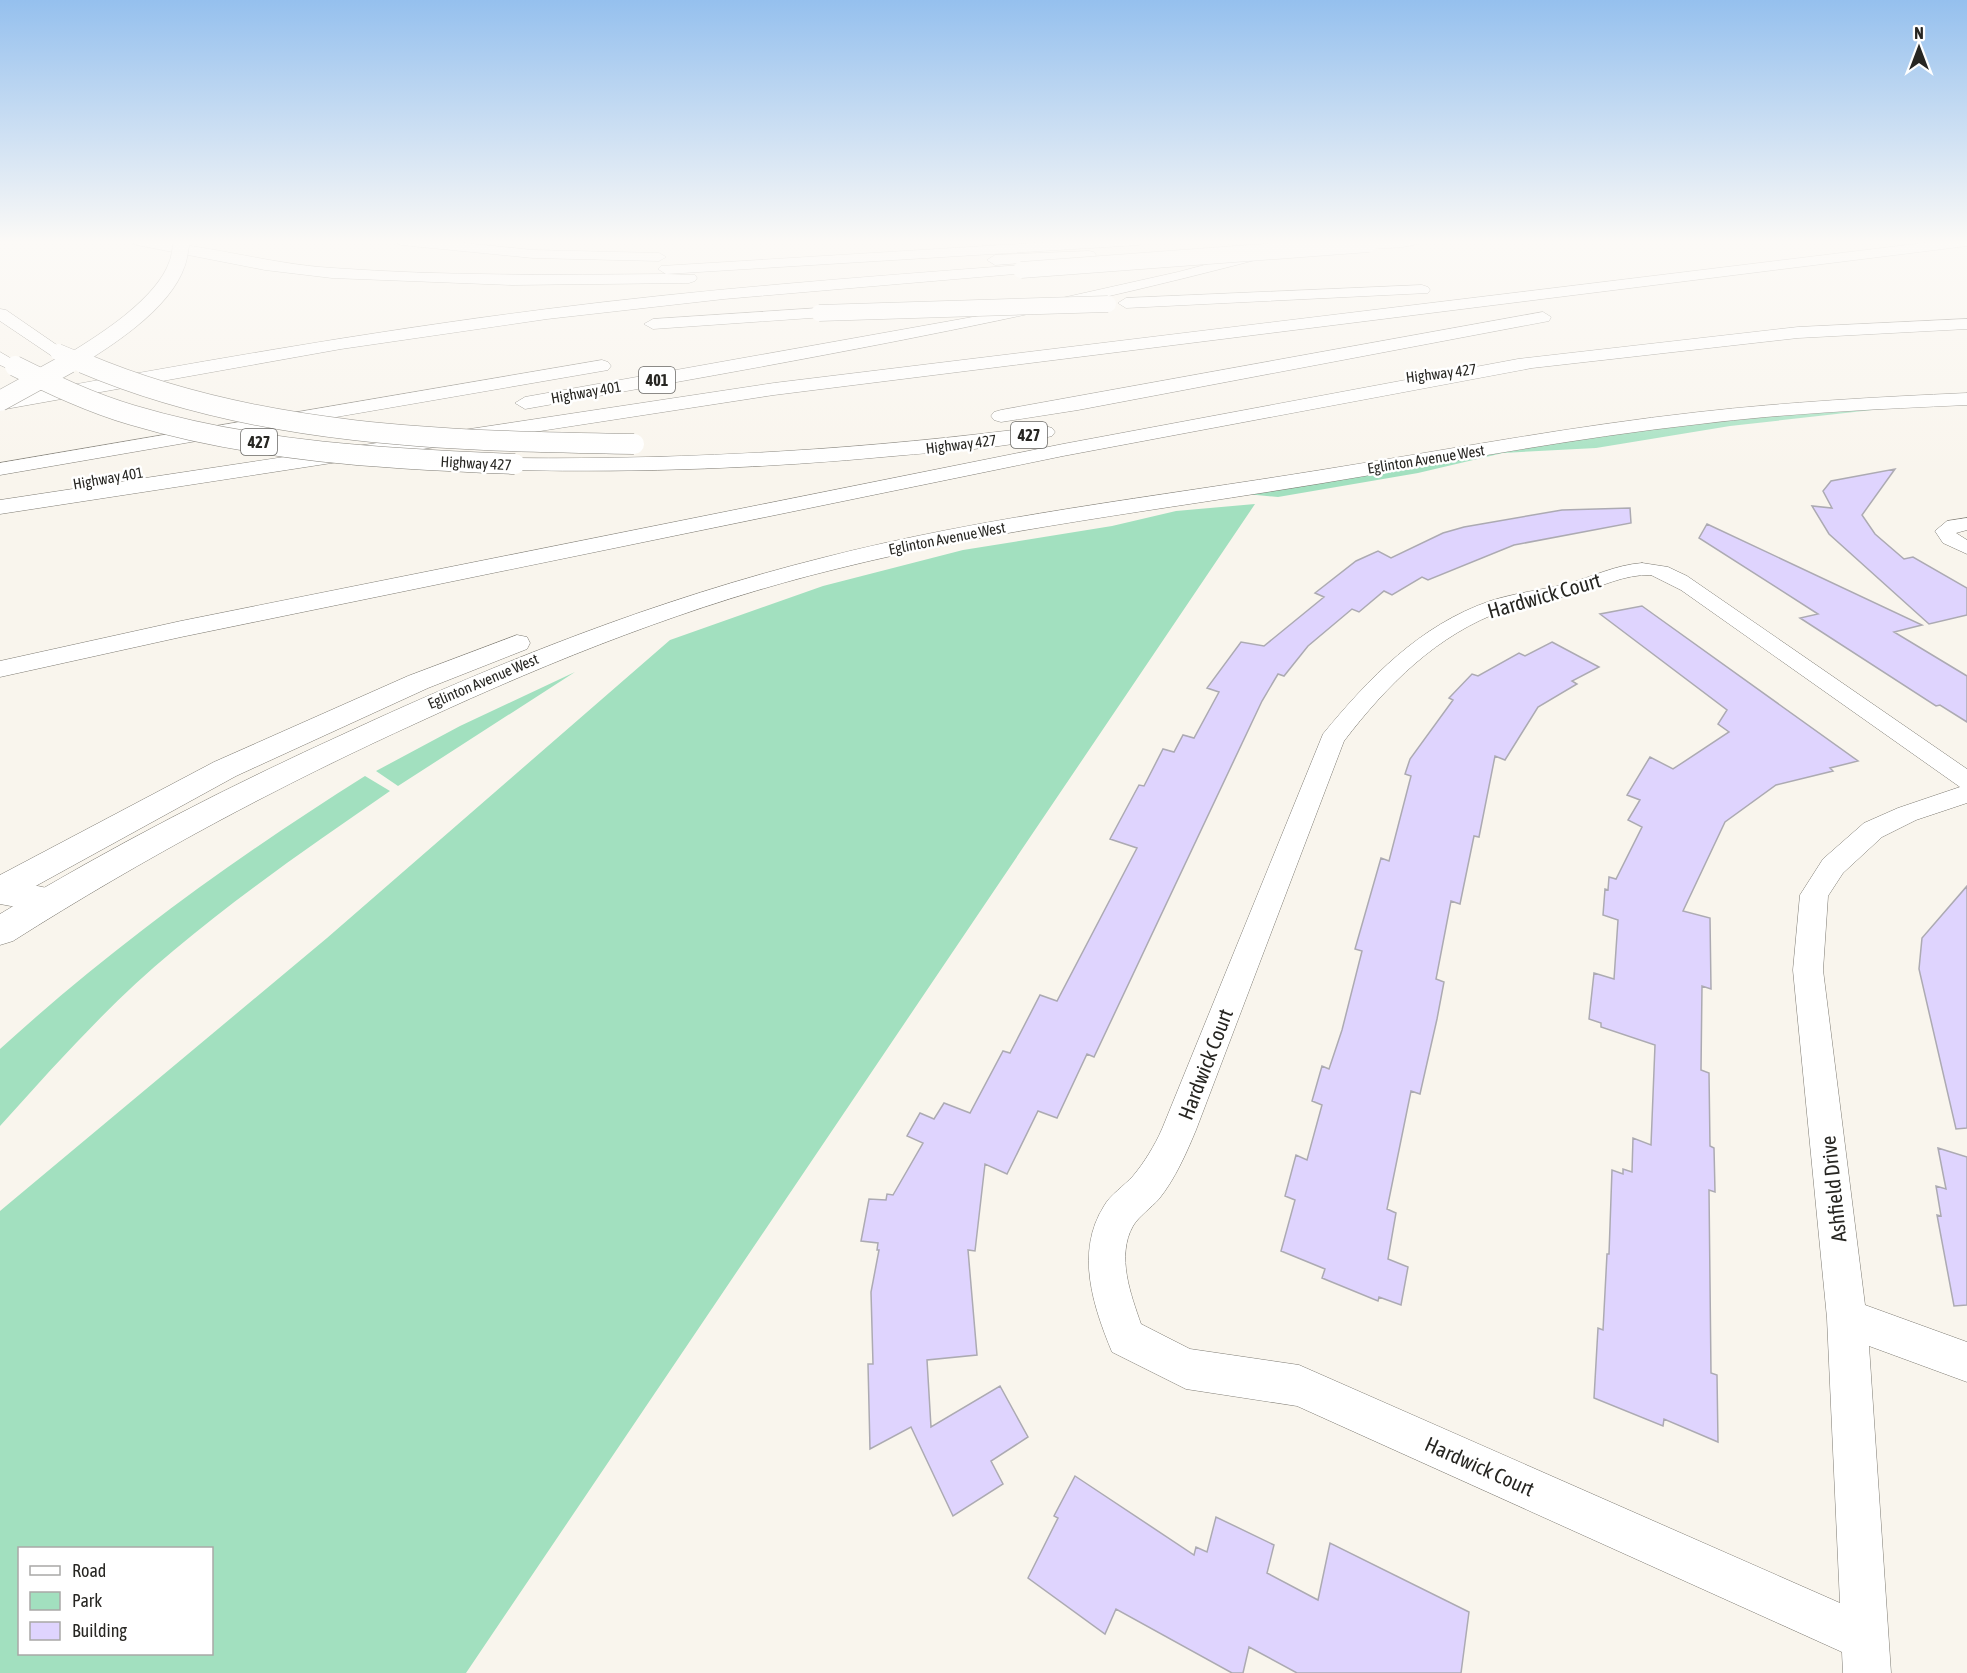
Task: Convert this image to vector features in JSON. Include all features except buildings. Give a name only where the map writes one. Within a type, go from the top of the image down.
[{"type":"main road","points":[[8,319],[58,352],[111,376],[158,392],[222,408],[307,423],[387,433],[495,441],[640,444]]},
{"type":"main road","points":[[0,402],[81,356],[131,319]]},
{"type":"main road","points":[[0,402],[341,344],[511,319]]},
{"type":"main road","points":[[630,326],[731,319]]},
{"type":"main road","points":[[792,333],[867,319]]},
{"type":"main road","name":"Highway 401","points":[[508,406],[978,319]]},
{"type":"main road","points":[[0,507],[774,389],[1342,319]]},
{"type":"main road","points":[[985,419],[1078,404],[1533,319]]},
{"type":"main road","name":"Highway 427","points":[[7,361],[66,392],[99,404],[179,427],[226,436],[344,453],[515,465],[636,466],[852,456],[1006,438],[1380,380],[1791,331],[1967,324]]},
{"type":"main road","points":[[0,421],[280,370],[459,344]]},
{"type":"main road","points":[[0,669],[181,629],[1063,450],[1539,361]]},
{"type":"main road","name":"Highway 401","points":[[0,469],[618,364]]},
{"type":"main road","name":"Eglinton Avenue West","points":[[0,891],[225,769],[418,682],[616,604],[788,553],[904,527],[986,513],[1634,413],[1775,398],[1967,388]]},
{"type":"main road","name":"Eglinton Avenue West","points":[[0,931],[49,900],[254,788],[438,700],[592,636],[702,598],[827,564],[1022,523],[1636,426],[1798,408],[1967,399]]},
{"type":"main road","name":"Highway 401","points":[[0,497],[439,419]]},
{"type":"main road","points":[[0,662],[181,629]]},
{"type":"main road","points":[[0,891],[49,900]]},
{"type":"street","points":[[1967,524],[1954,525],[1945,531],[1950,539],[1967,549]]},
{"type":"street","name":"Hardwick Court","points":[[1864,1638],[1299,1386],[1186,1369],[1126,1338],[1109,1288],[1107,1254],[1117,1217],[1147,1186],[1169,1152],[1179,1130],[1332,739],[1364,697],[1394,668],[1450,628],[1493,607],[1581,586],[1630,569],[1652,569],[1671,575],[1687,585],[1720,611],[1967,781]]},
{"type":"street","name":"Ashfield Drive","points":[[1867,1673],[1847,1318],[1808,970],[1814,895],[1833,866],[1873,830],[1907,814],[1967,794]]},
{"type":"street","points":[[1847,1318],[1967,1362]]},
{"type":"green space","points":[[1908,406],[1730,426],[1596,448],[1503,453],[1418,473],[1278,497],[1246,494],[1621,433],[1731,419]]},
{"type":"green space","points":[[1255,504],[466,1673],[0,1673],[0,1211],[327,938],[670,640],[823,586],[963,550],[1112,526],[1176,511]]},
{"type":"green space","points":[[575,672],[398,786],[376,771],[460,726]]},
{"type":"green space","points":[[365,776],[390,791],[252,888],[150,971],[84,1035],[0,1126],[0,1049],[86,975],[176,905],[269,838]]}]
